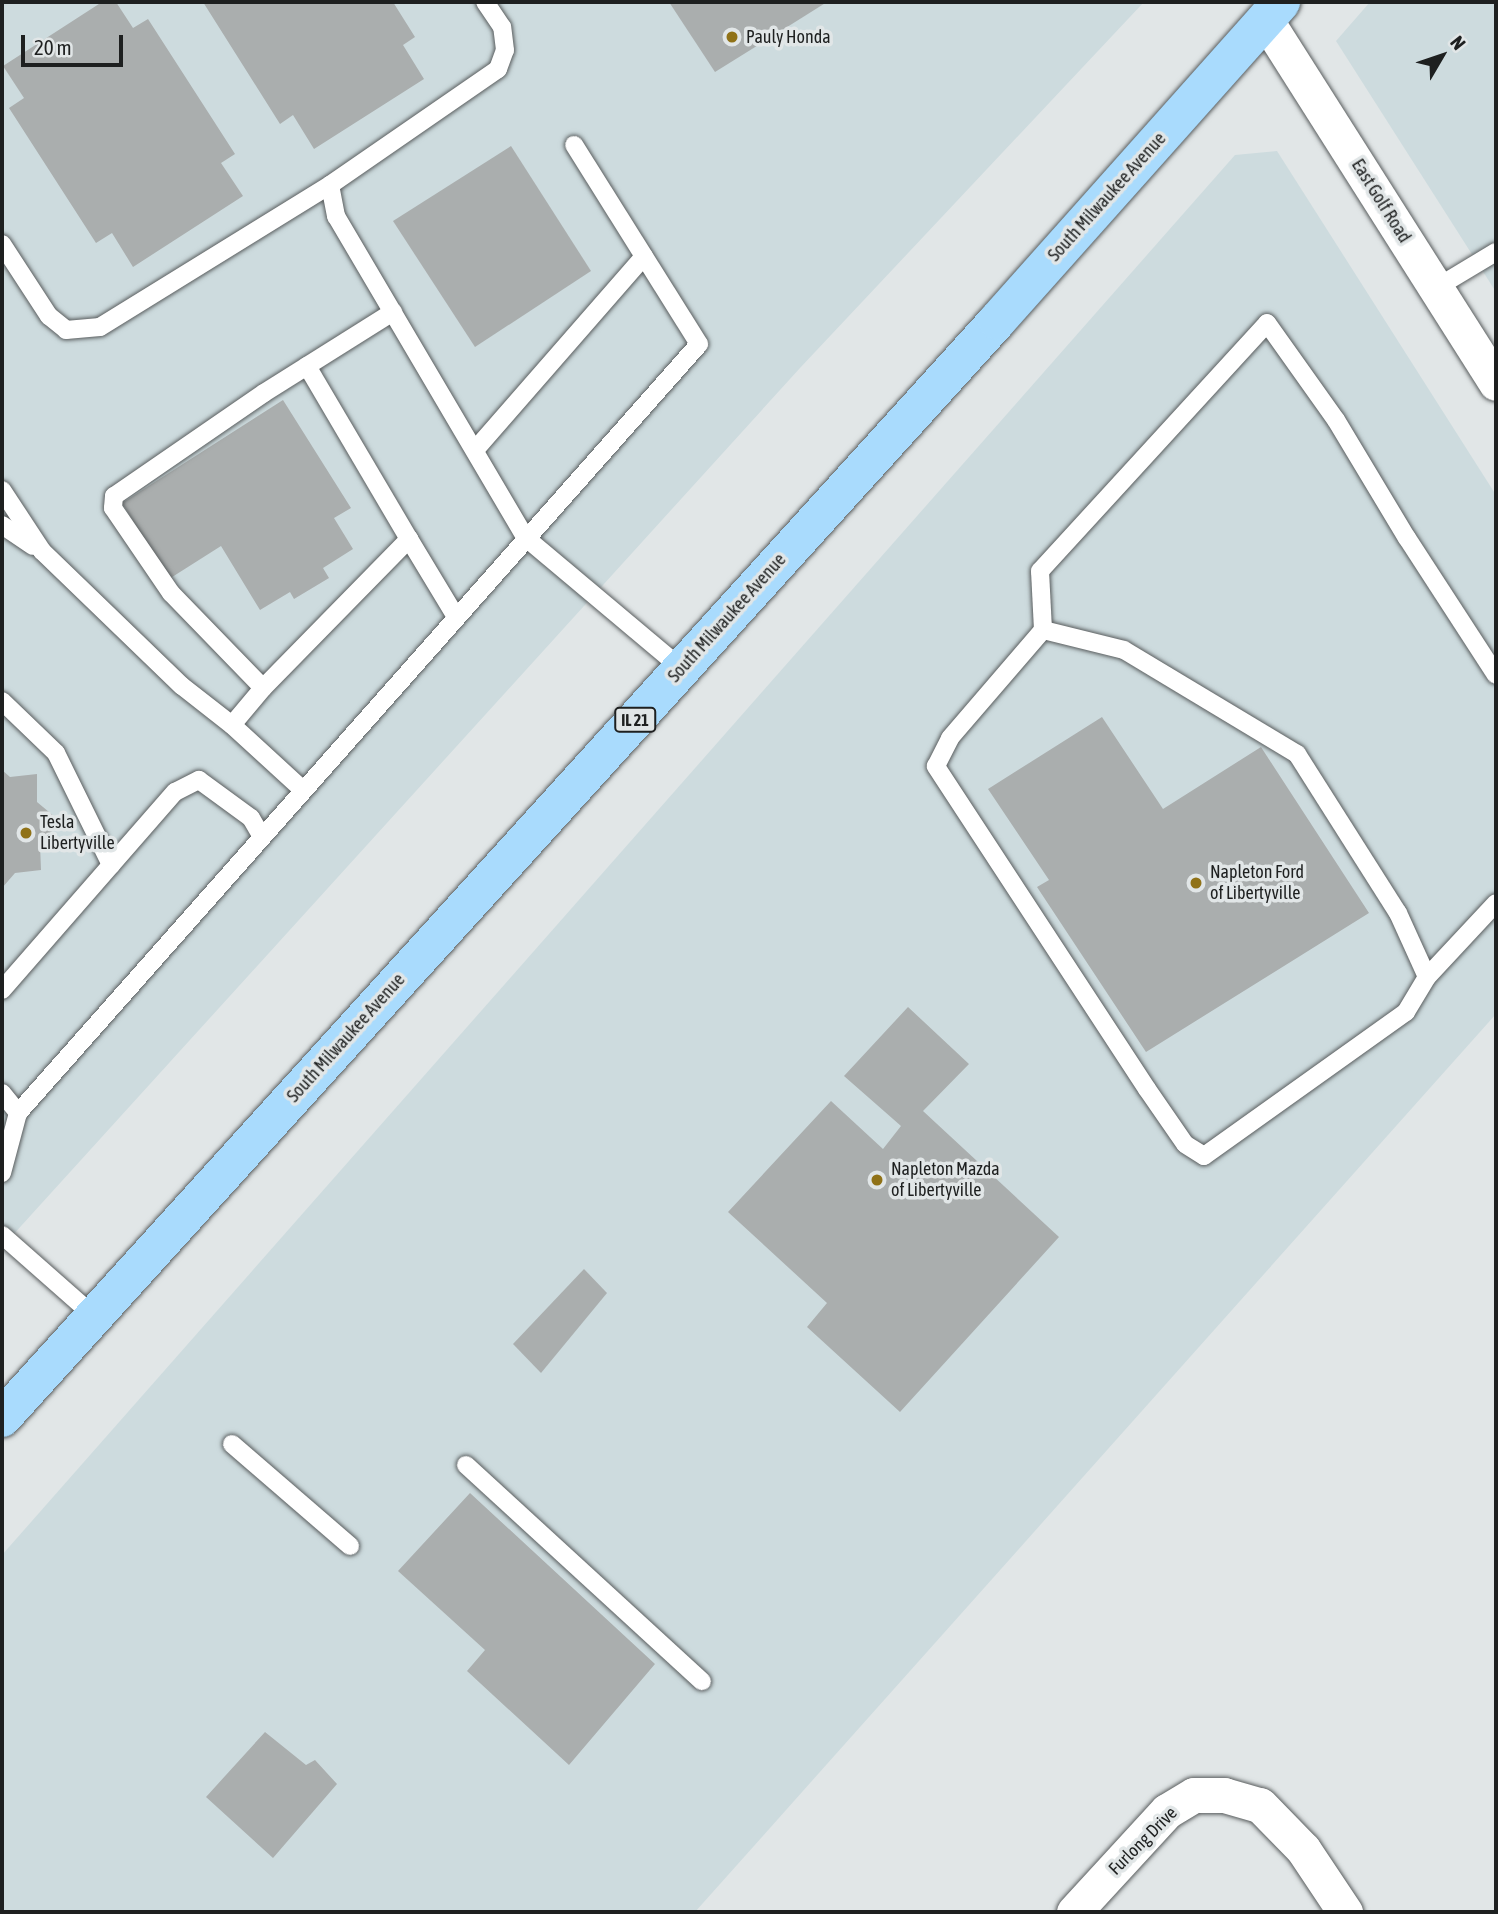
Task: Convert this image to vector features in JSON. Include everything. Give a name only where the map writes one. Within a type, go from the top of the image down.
[{"type":"main road","name":"South Milwaukee Avenue","points":[[2,1418],[1273,10]]},
{"type":"street","name":"East Golf Road","points":[[1273,10],[1436,288],[1496,383]]},
{"type":"street","name":"Furlong Drive","points":[[1074,1912],[1167,1811],[1194,1795],[1224,1795],[1260,1805],[1303,1849],[1345,1912]]},
{"type":"lane","points":[[2,244],[48,316],[66,330],[100,327],[330,185],[498,69],[505,50],[502,27],[485,2]]},
{"type":"lane","points":[[2,1173],[18,1113],[699,344],[574,145]]},
{"type":"lane","points":[[330,185],[336,216],[526,538],[681,668]]},
{"type":"lane","points":[[1436,288],[1496,252]]},
{"type":"lane","points":[[475,450],[644,257]]},
{"type":"lane","points":[[263,688],[171,593],[113,508],[114,496],[306,366],[393,312]]},
{"type":"lane","points":[[1496,675],[1406,538],[1336,420],[1267,323],[1041,571],[1043,630],[950,738],[936,766],[1185,1144],[1204,1156],[1406,1012],[1427,977],[1496,903]]},
{"type":"lane","points":[[306,366],[456,617]]},
{"type":"lane","points":[[2,490],[42,551]]},
{"type":"lane","points":[[2,525],[42,551],[182,686],[232,725],[303,790]]},
{"type":"lane","points":[[232,725],[263,688],[409,539]]},
{"type":"lane","points":[[1043,630],[1124,650],[1297,754],[1398,913],[1427,977]]},
{"type":"lane","points":[[2,701],[56,753],[111,865]]},
{"type":"lane","points":[[2,990],[175,792],[199,780],[251,818],[262,837]]},
{"type":"lane","points":[[2,1093],[18,1113]]},
{"type":"lane","points":[[2,1235],[94,1316]]},
{"type":"lane","points":[[232,1444],[349,1546]]},
{"type":"lane","points":[[466,1465],[702,1681]]},
{"type":"shaded area","points":[[2,2],[1144,2],[800,368],[2,1247]]},
{"type":"shaded area","points":[[1370,2],[1496,2],[1496,292],[1336,41]]},
{"type":"shaded area","points":[[1277,151],[1496,495],[1496,1014],[695,1912],[2,1912],[2,1555],[1235,155]]},
{"type":"building","points":[[102,2],[116,2],[133,28],[148,19],[235,154],[221,163],[243,196],[133,267],[112,233],[96,243],[9,108],[24,98],[3,66]]},
{"type":"building","points":[[203,2],[393,2],[415,37],[403,45],[424,79],[314,149],[293,115],[280,124]]},
{"type":"building","name":"Pauly Honda","points":[[669,2],[827,2],[715,72]]},
{"type":"building","points":[[511,146],[591,271],[475,347],[393,221]]},
{"type":"building","points":[[283,400],[351,508],[334,518],[353,549],[323,568],[329,578],[294,599],[290,592],[260,610],[221,546],[169,579],[122,503]]},
{"type":"building","name":"Napleton Ford of Libertyville","points":[[1102,717],[1163,809],[1261,747],[1369,913],[1146,1052],[1037,887],[1049,880],[988,789]]},
{"type":"building","name":"Tesla Libertyville","points":[[2,770],[10,777],[37,774],[37,802],[61,822],[40,844],[41,870],[15,873],[2,888]]},
{"type":"building","name":"Napleton Mazda of Libertyville","points":[[908,1007],[969,1064],[923,1111],[1059,1237],[900,1412],[807,1327],[827,1303],[728,1212],[831,1101],[883,1149],[901,1126],[844,1076]]},
{"type":"building","points":[[584,1269],[607,1293],[541,1373],[513,1344]]},
{"type":"building","points":[[470,1493],[655,1664],[569,1765],[467,1671],[485,1650],[398,1571]]},
{"type":"building","points":[[265,1732],[306,1765],[315,1760],[337,1784],[273,1858],[206,1797]]},
{"type":"place","name":"Pauly Honda","points":[[732,37]]},
{"type":"place","name":"Tesla Libertyville","points":[[26,833]]},
{"type":"place","name":"Napleton Ford of Libertyville","points":[[1196,883]]},
{"type":"place","name":"Napleton Mazda of Libertyville","points":[[877,1180]]}]
